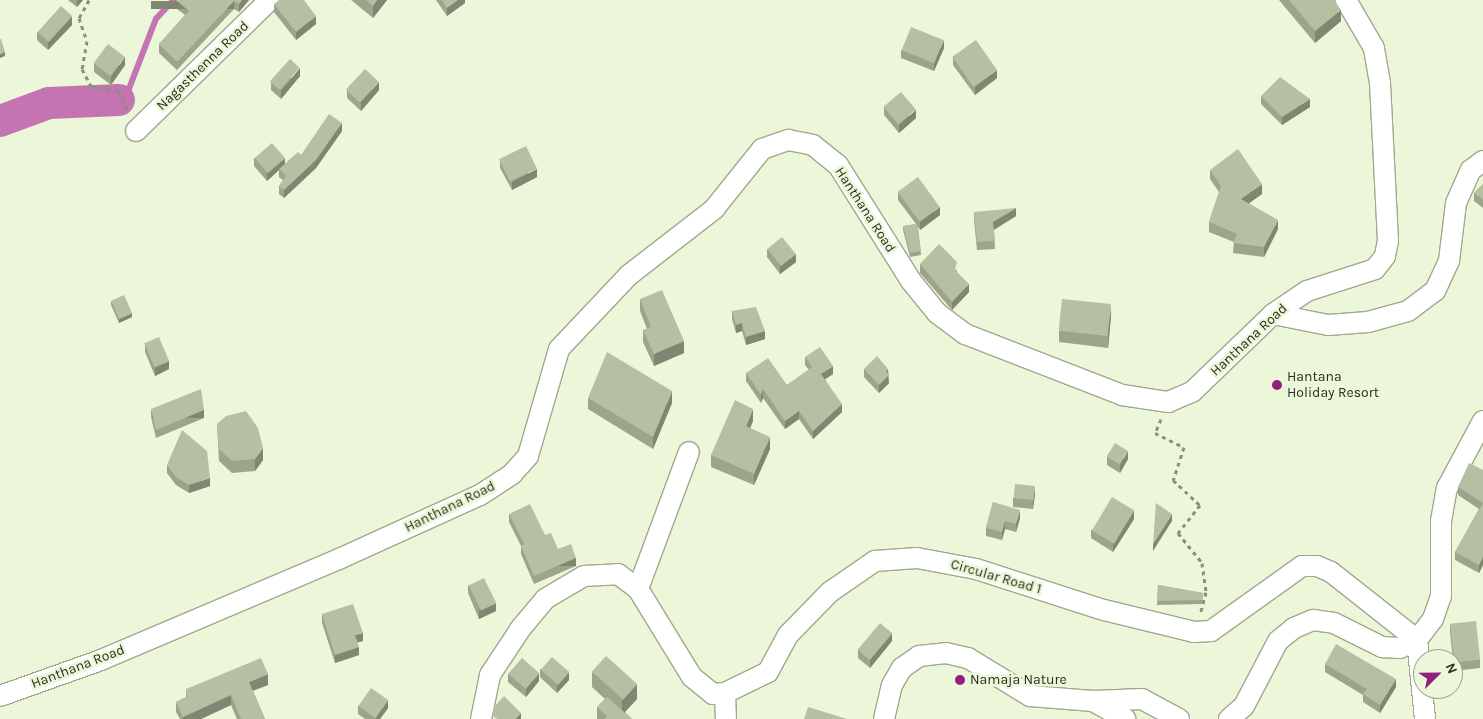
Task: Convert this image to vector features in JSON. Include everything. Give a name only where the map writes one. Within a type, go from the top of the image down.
[{"type":"street","name":"Nagasthenna Road","points":[[136,131],[270,0]]},
{"type":"street","name":"Hanthana Road","points":[[0,696],[101,660],[339,559],[480,495],[512,474],[528,456],[559,349],[629,275],[714,209],[762,149],[788,140],[813,145],[838,165],[911,281],[937,313],[964,334],[1122,396],[1168,402],[1192,392],[1212,375],[1273,314],[1306,291],[1375,269],[1385,256],[1388,241],[1380,83],[1374,48],[1346,0]]},
{"type":"street","points":[[1273,314],[1328,325],[1368,322],[1408,311],[1435,291],[1449,261],[1456,203],[1471,170],[1483,161]]},
{"type":"street","points":[[1229,719],[1244,706],[1278,641],[1294,628],[1313,620],[1334,623],[1382,648],[1400,648],[1417,640],[1433,619],[1442,596],[1441,521],[1447,488],[1483,421]]},
{"type":"street","points":[[638,589],[689,452]]},
{"type":"street","name":"Circular Road 1","points":[[725,693],[768,672],[788,635],[830,592],[875,561],[918,558],[976,569],[1104,610],[1194,632],[1211,631],[1302,566],[1317,566],[1331,572],[1417,640]]},
{"type":"street","points":[[480,719],[490,675],[545,599],[584,576],[618,574],[638,589],[692,677],[713,694],[725,693],[726,719]]},
{"type":"street","points":[[1417,640],[1425,719]]},
{"type":"street","points":[[884,719],[892,685],[902,668],[919,656],[946,653],[968,658],[1030,696],[1093,701],[1142,699],[1179,719]]},
{"type":"street","points":[[1093,701],[1125,719]]},
{"type":"path","points":[[88,0],[79,18],[87,41],[82,69],[91,86],[119,91],[136,131]]},
{"type":"path","points":[[1168,402],[1155,433],[1184,447],[1173,480],[1200,505],[1178,533],[1202,563],[1206,592],[1194,632]]},
{"type":"building","points":[[178,0],[242,0],[239,4],[234,1],[177,62],[159,44],[189,11]]},
{"type":"building","points":[[279,0],[304,0],[316,16],[296,32],[274,4]]},
{"type":"building","points":[[366,0],[377,0],[373,6]]},
{"type":"building","points":[[442,0],[458,0],[447,8]]},
{"type":"building","points":[[1289,0],[1334,0],[1341,10],[1315,31]]},
{"type":"building","points":[[61,6],[72,16],[49,42],[38,32]]},
{"type":"building","points":[[911,27],[943,40],[934,63],[902,50]]},
{"type":"building","points":[[0,39],[5,52],[0,54]]},
{"type":"building","points":[[976,40],[997,70],[973,87],[952,57]]},
{"type":"building","points":[[108,44],[125,57],[110,76],[94,63]]},
{"type":"building","points":[[290,59],[300,68],[280,90],[270,81]]},
{"type":"building","points":[[365,69],[379,82],[360,102],[346,89]]},
{"type":"building","points":[[1280,77],[1310,99],[1282,117],[1261,96]]},
{"type":"building","points":[[901,92],[916,110],[898,124],[883,107]]},
{"type":"building","points":[[329,114],[342,123],[316,160],[284,190],[279,186],[286,176],[279,169],[298,152],[301,155]]},
{"type":"building","points":[[272,143],[285,158],[268,173],[255,158]]},
{"type":"building","points":[[526,146],[537,168],[510,182],[499,159]]},
{"type":"building","points":[[1238,149],[1262,184],[1241,199],[1278,220],[1264,247],[1233,243],[1237,234],[1209,222],[1221,186],[1210,170]]},
{"type":"building","points":[[918,177],[940,207],[920,222],[898,192]]},
{"type":"building","points":[[1483,184],[1483,200],[1474,193]]},
{"type":"building","points":[[1016,208],[993,222],[995,241],[977,242],[974,212]]},
{"type":"building","points":[[917,224],[921,251],[910,253],[903,226]]},
{"type":"building","points":[[782,237],[796,254],[781,266],[767,249]]},
{"type":"building","points":[[939,244],[957,262],[955,270],[969,284],[952,302],[920,264]]},
{"type":"building","points":[[662,290],[684,341],[654,354],[643,330],[651,327],[640,299]]},
{"type":"building","points":[[124,295],[132,313],[119,319],[111,301]]},
{"type":"building","points":[[1062,299],[1111,304],[1107,336],[1059,331]]},
{"type":"building","points":[[756,307],[765,331],[746,337],[742,323],[736,325],[732,311]]},
{"type":"building","points":[[159,337],[169,361],[154,367],[144,343]]},
{"type":"building","points":[[820,347],[833,366],[821,374],[842,404],[813,431],[799,411],[785,421],[763,389],[761,395],[746,373],[768,358],[787,385],[812,367],[805,357]]},
{"type":"building","points":[[607,352],[672,391],[653,437],[588,398]]},
{"type":"building","points":[[877,356],[888,369],[886,371],[889,375],[879,385],[864,369]]},
{"type":"building","points":[[201,389],[204,410],[156,430],[151,409]]},
{"type":"building","points":[[735,400],[753,409],[746,426],[770,437],[754,474],[711,455]]},
{"type":"building","points":[[246,411],[258,428],[263,448],[255,459],[232,461],[219,449],[217,424],[226,416]]},
{"type":"building","points":[[182,430],[207,451],[210,478],[189,485],[176,477],[167,465]]},
{"type":"building","points":[[1115,443],[1128,451],[1119,465],[1107,457]]},
{"type":"building","points":[[1469,463],[1483,470],[1483,503],[1458,487]]},
{"type":"building","points":[[1015,484],[1035,486],[1033,500],[1014,498]]},
{"type":"building","points":[[1112,497],[1134,510],[1114,544],[1092,530]]},
{"type":"building","points":[[993,502],[1020,510],[1016,524],[1005,521],[1002,532],[986,528]]},
{"type":"building","points":[[1156,503],[1172,514],[1153,544]]},
{"type":"building","points":[[1483,503],[1483,557],[1479,565],[1455,552]]},
{"type":"building","points":[[530,504],[545,535],[551,533],[558,549],[571,544],[576,558],[534,576],[521,546],[524,544],[509,514]]},
{"type":"building","points":[[484,578],[496,603],[481,611],[469,585]]},
{"type":"building","points":[[1158,585],[1203,593],[1202,600],[1157,601]]},
{"type":"building","points":[[353,604],[363,633],[355,635],[359,647],[335,655],[322,614]]},
{"type":"building","points":[[1476,621],[1480,660],[1463,662],[1463,649],[1453,649],[1450,624]]},
{"type":"building","points":[[880,623],[892,633],[870,660],[858,650]]},
{"type":"building","points":[[1336,644],[1396,679],[1380,705],[1363,694],[1367,689],[1325,664]]},
{"type":"building","points":[[606,656],[637,684],[623,700],[592,672]]},
{"type":"building","points":[[552,657],[569,672],[558,685],[541,670]]},
{"type":"building","points":[[261,658],[268,674],[249,682],[265,719],[241,719],[231,695],[183,717],[176,702],[187,697],[186,689]]},
{"type":"building","points":[[522,658],[539,673],[526,689],[508,674]]},
{"type":"building","points":[[371,688],[388,700],[376,718],[358,706]]},
{"type":"building","points":[[504,696],[521,713],[515,719],[497,719],[492,715],[494,707]]},
{"type":"building","points":[[607,697],[632,719],[604,719],[607,716],[597,707]]},
{"type":"building","points":[[808,707],[847,719],[804,719]]},
{"type":"waterway","points":[[127,94],[156,19],[174,0]]},
{"type":"waterway","points":[[0,121],[49,103],[119,100]]},
{"type":"place","name":"Hantana Holiday Resort","points":[[1277,385]]},
{"type":"place","name":"Namaja Nature","points":[[960,680]]}]
